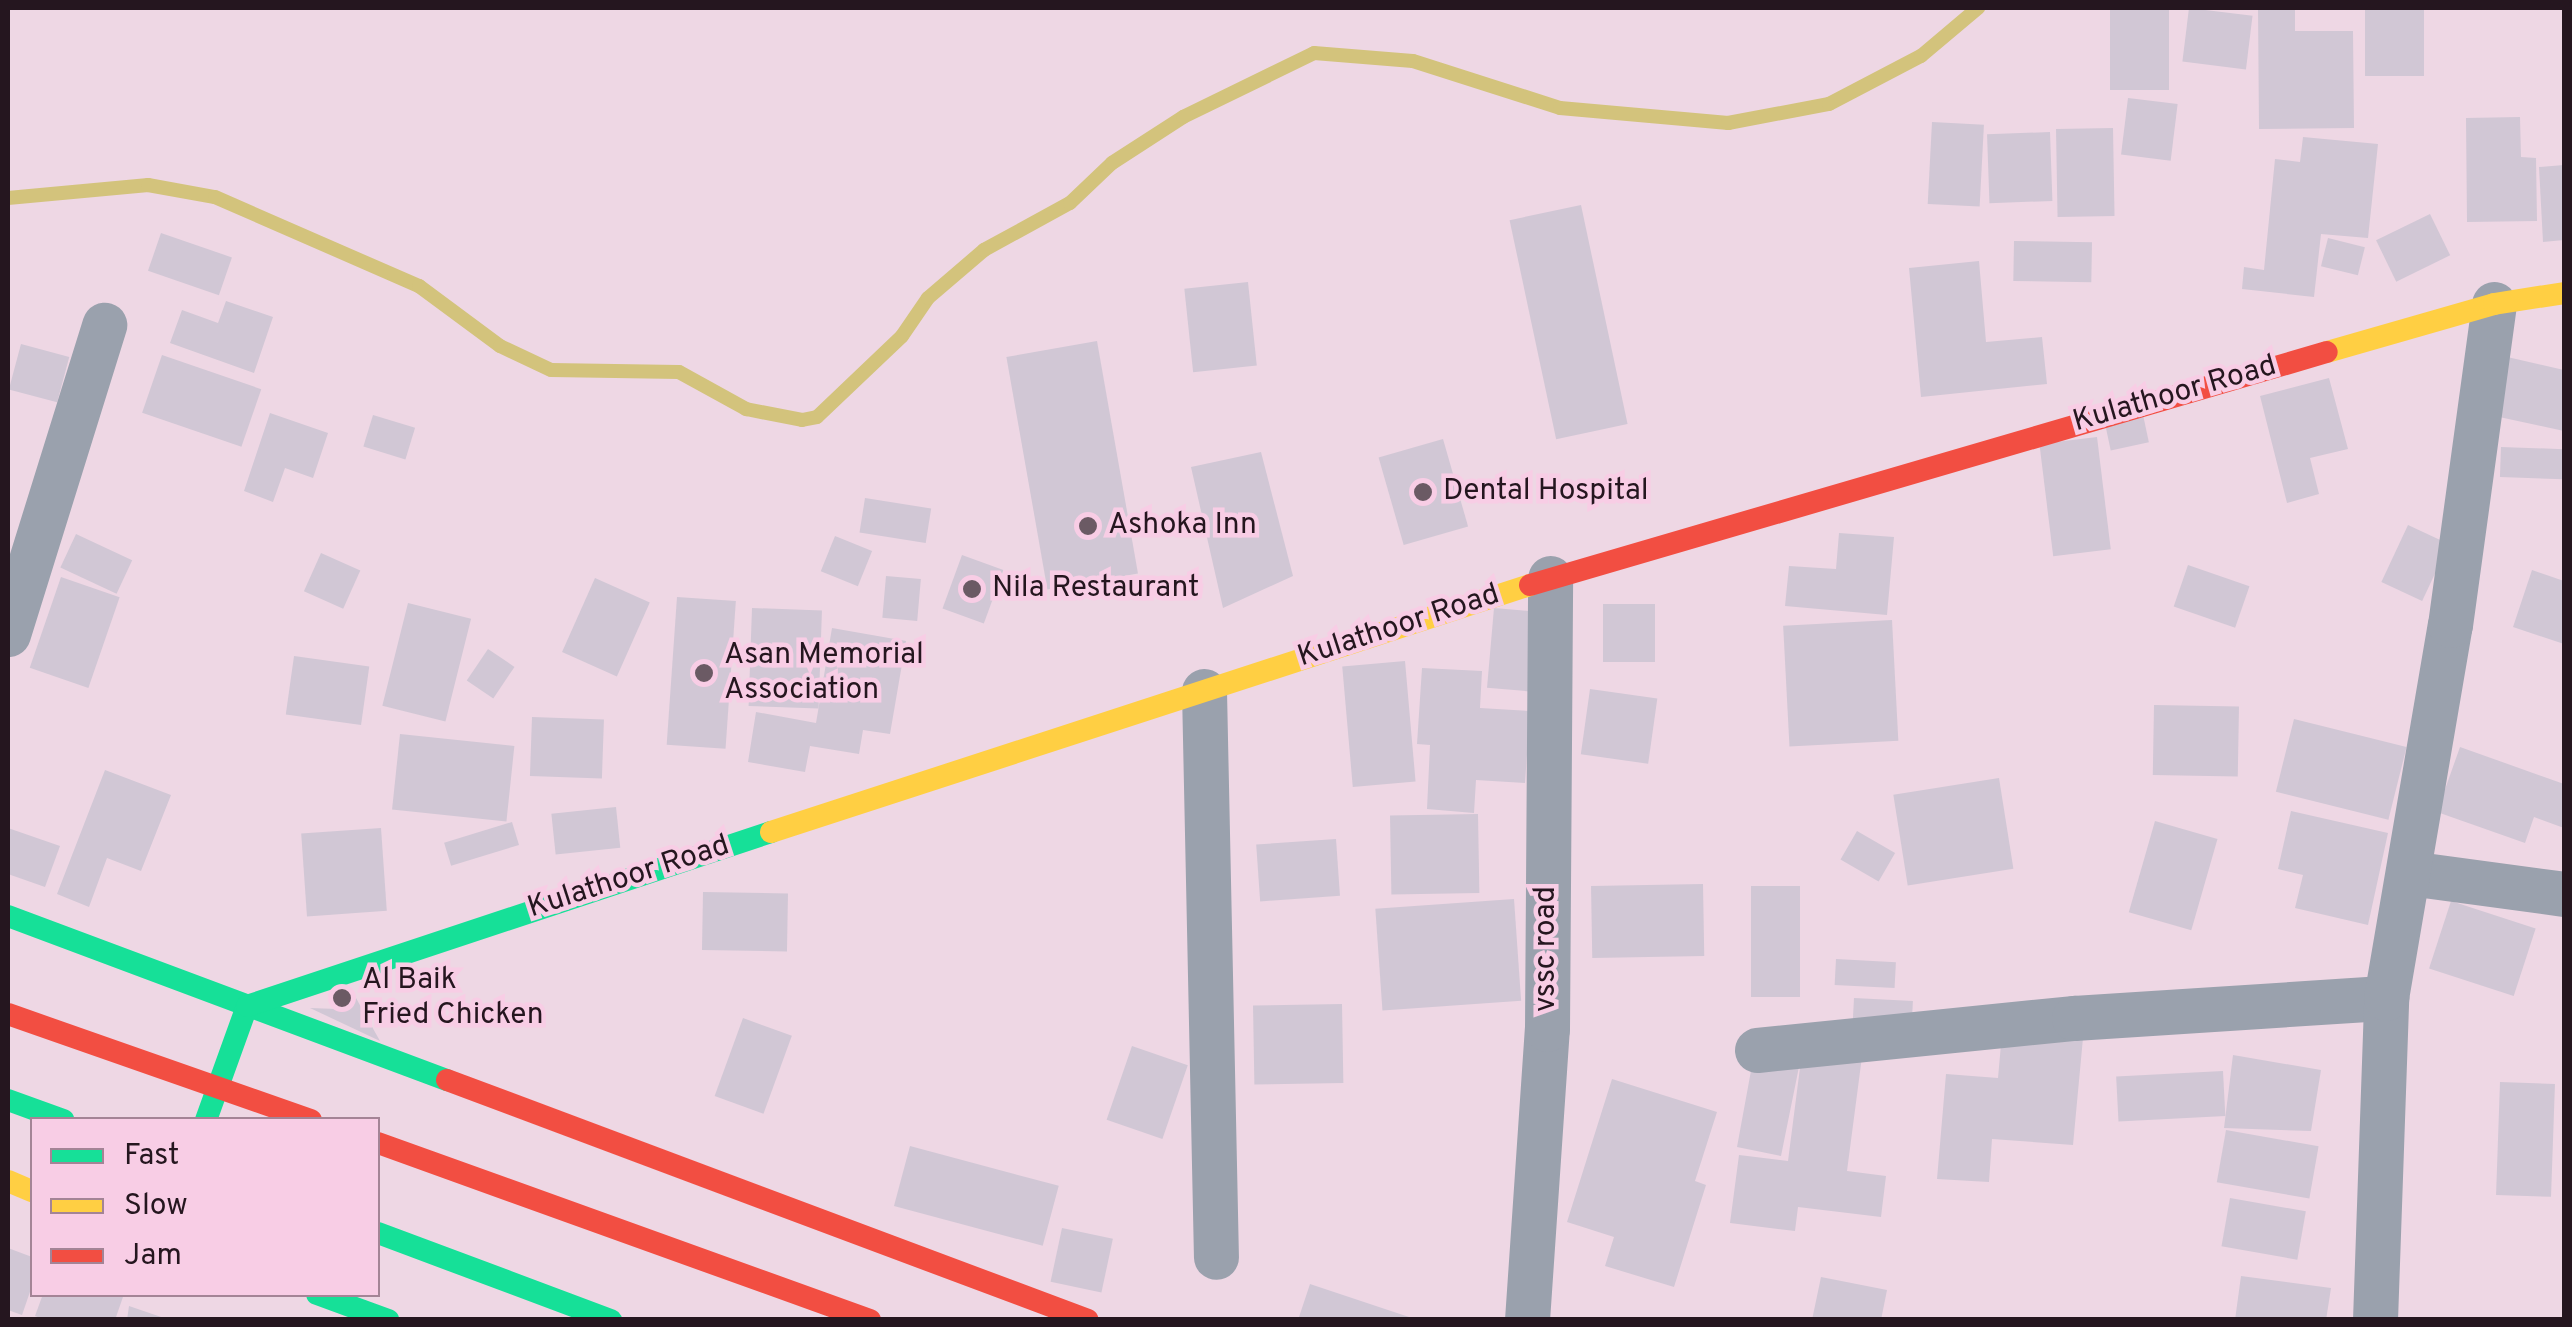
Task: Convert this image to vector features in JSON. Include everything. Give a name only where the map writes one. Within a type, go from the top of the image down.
[{"type":"main road","name":"Kulathoor Road","points":[[247,1006],[1550,578],[2494,304],[2564,293]]},
{"type":"main road","points":[[8,916],[1088,1320]]},
{"type":"main road","points":[[207,1117],[247,1006]]},
{"type":"main road","points":[[8,1014],[304,1117]]},
{"type":"main road","points":[[8,1100],[55,1117]]},
{"type":"main road","points":[[380,1144],[870,1320]]},
{"type":"main road","points":[[380,1234],[611,1320]]},
{"type":"main road","points":[[324,1297],[388,1320]]},
{"type":"street","points":[[2375,1320],[2386,998],[2410,872],[2494,304]]},
{"type":"street","points":[[8,634],[104,325]]},
{"type":"street","name":"vssc road","points":[[1527,1320],[1546,1029],[1550,578]]},
{"type":"street","points":[[1204,691],[1216,1256]]},
{"type":"street","points":[[2410,872],[2564,894]]},
{"type":"street","points":[[1757,1050],[2074,1018],[2386,998]]},
{"type":"building","points":[[2110,8],[2169,8],[2169,90],[2110,90]]},
{"type":"building","points":[[2189,8],[2253,16],[2246,69],[2182,62]]},
{"type":"building","points":[[2258,8],[2295,8],[2295,31],[2353,31],[2354,128],[2259,129]]},
{"type":"building","points":[[2365,8],[2424,8],[2424,76],[2365,76]]},
{"type":"building","points":[[2128,98],[2178,104],[2171,161],[2121,155]]},
{"type":"building","points":[[2520,117],[2521,157],[2536,158],[2537,221],[2467,222],[2466,118]]},
{"type":"building","points":[[1932,122],[1984,125],[1980,207],[1928,204]]},
{"type":"building","points":[[2113,128],[2115,216],[2058,217],[2056,129]]},
{"type":"building","points":[[2050,132],[2052,201],[1989,203],[1987,134]]},
{"type":"building","points":[[2303,137],[2378,144],[2368,238],[2321,234],[2314,297],[2242,289],[2244,267],[2264,270],[2275,159],[2300,162]]},
{"type":"building","points":[[2564,165],[2564,240],[2543,242],[2539,167]]},
{"type":"building","points":[[1581,205],[1628,424],[1556,439],[1510,220]]},
{"type":"building","points":[[2430,214],[2450,255],[2396,282],[2376,240]]},
{"type":"building","points":[[161,233],[232,257],[219,295],[148,271]]},
{"type":"building","points":[[2328,238],[2365,247],[2358,275],[2321,266]]},
{"type":"building","points":[[2014,241],[2092,242],[2091,282],[2013,281]]},
{"type":"building","points":[[1979,261],[1986,342],[2042,337],[2047,384],[1921,397],[1909,268]]},
{"type":"building","points":[[1248,282],[1257,366],[1193,372],[1184,289]]},
{"type":"building","points":[[226,301],[273,317],[254,373],[170,343],[182,310],[218,323]]},
{"type":"building","points":[[1097,341],[1138,573],[1047,589],[1006,357]]},
{"type":"building","points":[[21,344],[69,357],[57,402],[9,389]]},
{"type":"building","points":[[162,355],[261,389],[241,447],[142,413]]},
{"type":"building","points":[[2503,356],[2564,370],[2564,431],[2490,415]]},
{"type":"building","points":[[2329,378],[2348,449],[2310,458],[2319,494],[2287,503],[2260,396]]},
{"type":"building","points":[[2142,410],[2149,442],[2111,450],[2104,418]]},
{"type":"building","points":[[270,413],[328,433],[313,478],[285,468],[273,502],[244,491]]},
{"type":"building","points":[[373,415],[415,428],[405,459],[363,447]]},
{"type":"building","points":[[2097,437],[2111,549],[2053,556],[2039,444]]},
{"type":"building","name":"Dental Hospital","points":[[1443,439],[1468,526],[1404,545],[1379,457]]},
{"type":"building","points":[[2501,447],[2564,449],[2563,479],[2500,477]]},
{"type":"building","points":[[1261,452],[1293,576],[1223,608],[1191,467]]},
{"type":"building","points":[[865,498],[931,508],[926,543],[860,533]]},
{"type":"building","points":[[2408,525],[2449,544],[2422,601],[2381,582]]},
{"type":"building","points":[[1839,533],[1894,537],[1887,615],[1785,606],[1789,566],[1836,569]]},
{"type":"building","points":[[76,534],[132,560],[117,594],[60,568]]},
{"type":"building","points":[[835,536],[872,551],[858,586],[821,571]]},
{"type":"building","points":[[321,553],[360,570],[343,609],[304,591]]},
{"type":"building","name":"Nila Restaurant","points":[[962,555],[1003,570],[984,624],[943,609]]},
{"type":"building","points":[[2188,565],[2249,586],[2235,628],[2174,607]]},
{"type":"building","points":[[2532,570],[2564,581],[2564,644],[2513,627]]},
{"type":"building","points":[[886,576],[921,579],[917,621],[882,618]]},
{"type":"building","points":[[61,577],[120,597],[88,688],[30,668]]},
{"type":"building","points":[[595,578],[650,602],[617,676],[562,652]]},
{"type":"building","name":"Asan Memorial Association","points":[[677,597],[736,601],[726,749],[667,745]]},
{"type":"building","points":[[408,603],[471,619],[445,722],[382,706]]},
{"type":"building","points":[[1603,604],[1655,604],[1655,662],[1603,662]]},
{"type":"building","points":[[752,608],[822,610],[819,708],[749,706]]},
{"type":"building","points":[[1494,608],[1537,612],[1530,691],[1487,688]]},
{"type":"building","points":[[1892,620],[1898,741],[1789,747],[1783,626]]},
{"type":"building","points":[[832,628],[906,641],[890,734],[863,730],[859,754],[810,746],[805,772],[748,762],[756,712],[816,723]]},
{"type":"building","points":[[488,649],[515,667],[493,698],[467,681]]},
{"type":"building","points":[[294,656],[369,667],[361,725],[286,714]]},
{"type":"building","points":[[1405,661],[1416,782],[1353,787],[1342,666]]},
{"type":"building","points":[[1422,668],[1482,671],[1480,708],[1530,711],[1525,783],[1476,780],[1474,813],[1427,809],[1430,745],[1417,744]]},
{"type":"building","points":[[1590,689],[1657,698],[1648,764],[1581,754]]},
{"type":"building","points":[[2154,705],[2239,706],[2238,776],[2153,775]]},
{"type":"building","points":[[532,717],[604,720],[602,778],[530,776]]},
{"type":"building","points":[[2294,719],[2407,747],[2388,820],[2276,792]]},
{"type":"building","points":[[400,734],[514,746],[506,822],[392,810]]},
{"type":"building","points":[[2460,747],[2564,784],[2564,828],[2534,817],[2525,843],[2437,812]]},
{"type":"building","points":[[105,770],[171,795],[141,871],[107,858],[89,907],[57,894]]},
{"type":"building","points":[[1999,778],[2013,869],[1908,886],[1893,795]]},
{"type":"building","points":[[616,807],[620,848],[556,855],[551,814]]},
{"type":"building","points":[[2291,811],[2388,833],[2368,925],[2295,908],[2303,875],[2278,869]]},
{"type":"building","points":[[1478,814],[1479,893],[1391,895],[1390,816]]},
{"type":"building","points":[[2155,821],[2217,839],[2191,930],[2129,912]]},
{"type":"building","points":[[512,822],[519,845],[451,866],[444,843]]},
{"type":"building","points":[[8,828],[60,846],[45,887],[8,874]]},
{"type":"building","points":[[381,828],[387,911],[307,916],[301,834]]},
{"type":"building","points":[[1857,831],[1895,853],[1879,882],[1840,860]]},
{"type":"building","points":[[1336,839],[1340,896],[1260,901],[1256,845]]},
{"type":"building","points":[[1703,884],[1704,956],[1592,958],[1591,886]]},
{"type":"building","points":[[1751,886],[1800,886],[1800,997],[1751,997]]},
{"type":"building","points":[[703,892],[788,893],[787,951],[702,950]]},
{"type":"building","points":[[1514,899],[1521,1001],[1382,1010],[1375,909]]},
{"type":"building","points":[[2451,901],[2536,929],[2514,996],[2429,969]]},
{"type":"building","points":[[1836,959],[1896,962],[1895,988],[1835,985]]},
{"type":"building","points":[[356,998],[380,1041],[310,1008],[337,1009]]},
{"type":"building","points":[[1854,998],[1913,1001],[1912,1028],[1853,1025]]},
{"type":"building","points":[[1342,1004],[1343,1083],[1254,1085],[1253,1006]]},
{"type":"building","points":[[743,1018],[792,1036],[763,1114],[715,1096]]},
{"type":"building","points":[[2002,1033],[2083,1038],[2073,1145],[1992,1139],[1989,1182],[1937,1179],[1946,1074],[1998,1078]]},
{"type":"building","points":[[1757,1038],[1863,1049],[1847,1171],[1886,1176],[1881,1217],[1798,1207],[1795,1231],[1730,1223],[1739,1155],[1788,1161],[1802,1052],[1781,1156],[1737,1147]]},
{"type":"building","points":[[1132,1046],[1188,1065],[1162,1139],[1107,1120]]},
{"type":"building","points":[[2233,1055],[2321,1070],[2311,1131],[2224,1128]]},
{"type":"building","points":[[2223,1071],[2225,1116],[2119,1122],[2116,1077]]},
{"type":"building","points":[[1612,1079],[1717,1112],[1695,1181],[1706,1185],[1674,1287],[1605,1266],[1614,1237],[1567,1222]]},
{"type":"building","points":[[2500,1082],[2555,1084],[2551,1197],[2496,1195]]},
{"type":"building","points":[[2226,1130],[2319,1146],[2309,1199],[2217,1182]]},
{"type":"building","points":[[910,1146],[1059,1186],[1043,1246],[894,1206]]},
{"type":"building","points":[[2230,1198],[2306,1211],[2297,1260],[2221,1246]]},
{"type":"building","points":[[1062,1228],[1113,1239],[1101,1293],[1051,1282]]},
{"type":"building","points":[[8,1248],[30,1256],[30,1292],[22,1315],[8,1310]]},
{"type":"building","points":[[2241,1276],[2331,1288],[2326,1320],[2235,1320]]},
{"type":"building","points":[[1821,1277],[1887,1290],[1881,1320],[1812,1320]]},
{"type":"building","points":[[1310,1284],[1415,1319],[1415,1320],[1298,1320]]},
{"type":"building","points":[[42,1297],[123,1297],[115,1320],[46,1320],[35,1316]]},
{"type":"building","points":[[129,1306],[167,1319],[167,1320],[127,1320]]},
{"type":"waterway","points":[[8,198],[148,185],[215,197],[419,286],[500,346],[551,370],[679,372],[746,409],[802,420],[817,417],[902,336],[928,298],[984,250],[1070,203],[1112,163],[1183,117],[1314,53],[1413,61],[1560,108],[1728,123],[1829,104],[1921,56],[1978,8]]},
{"type":"traffic: fast","points":[[207,1117],[247,1006],[771,832]]},
{"type":"traffic: fast","points":[[8,916],[447,1080]]},
{"type":"traffic: fast","points":[[8,1100],[55,1117]]},
{"type":"traffic: fast","points":[[380,1234],[611,1320]]},
{"type":"traffic: fast","points":[[325,1297],[388,1320]]},
{"type":"traffic: slow","points":[[2327,352],[2494,304],[2564,293]]},
{"type":"traffic: slow","points":[[771,832],[1530,585]]},
{"type":"traffic: slow","points":[[8,1181],[30,1190]]},
{"type":"traffic: jam","points":[[1530,585],[2327,352]]},
{"type":"traffic: jam","points":[[8,1014],[302,1117]]},
{"type":"traffic: jam","points":[[447,1080],[1088,1320]]},
{"type":"traffic: jam","points":[[380,1144],[870,1320]]},
{"type":"place","name":"Dental Hospital","points":[[1423,492]]},
{"type":"place","name":"Ashoka Inn","points":[[1088,526]]},
{"type":"place","name":"Nila Restaurant","points":[[972,589]]},
{"type":"place","name":"Asan Memorial Association","points":[[704,673]]},
{"type":"place","name":"Al Baik Fried Chicken","points":[[342,998]]}]
